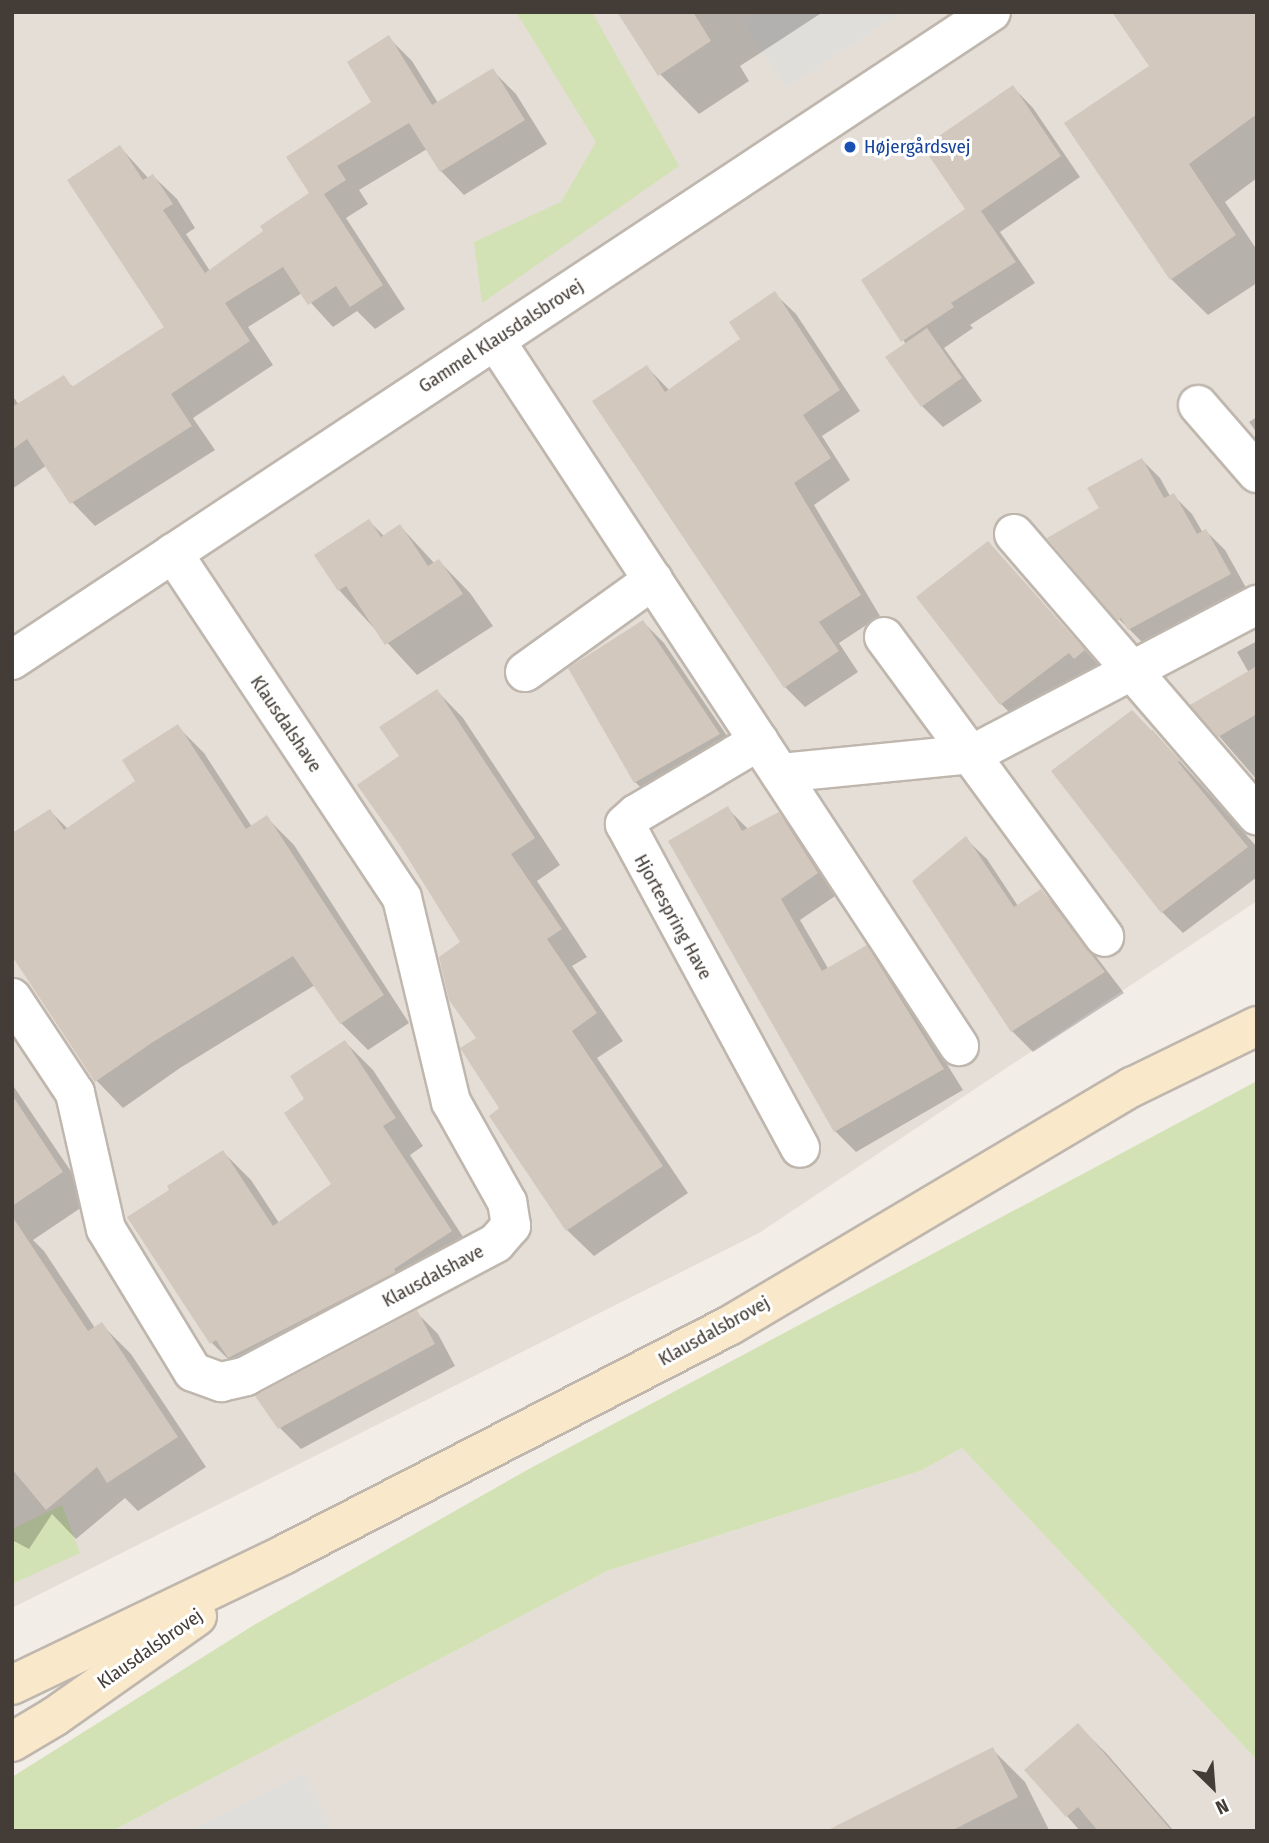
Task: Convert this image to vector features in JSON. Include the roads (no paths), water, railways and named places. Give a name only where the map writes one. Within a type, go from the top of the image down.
[{"type":"street","name":"Gammel Klausdalsbrovej","points":[[12,660],[991,12]]},
{"type":"street","points":[[495,340],[959,1045]]},
{"type":"street","points":[[1198,405],[1257,473]]},
{"type":"street","points":[[1014,534],[1134,670],[1257,816]]},
{"type":"street","name":"Klausdalshave","points":[[12,998],[75,1093],[106,1229],[193,1372],[221,1382],[246,1376],[496,1243],[511,1226],[507,1202],[451,1102],[402,898],[173,553]]},
{"type":"street","points":[[525,672],[653,580]]},
{"type":"street","points":[[780,773],[973,754],[1257,605]]},
{"type":"street","points":[[884,637],[973,754],[1104,937]]},
{"type":"street","name":"Hjortespring Have","points":[[759,741],[636,814],[625,824],[628,835],[800,1148]]},
{"type":"street","name":"Klausdalsbrovej","points":[[12,1685],[285,1554],[729,1326],[1132,1087],[1257,999]]},
{"type":"street","name":"Klausdalsbrovej","points":[[1132,1087],[1257,1026]]},
{"type":"street","name":"Klausdalsbrovej","points":[[12,1742],[54,1717],[285,1554]]},
{"type":"place","name":"Højergårdsvej","points":[[850,147]]}]
